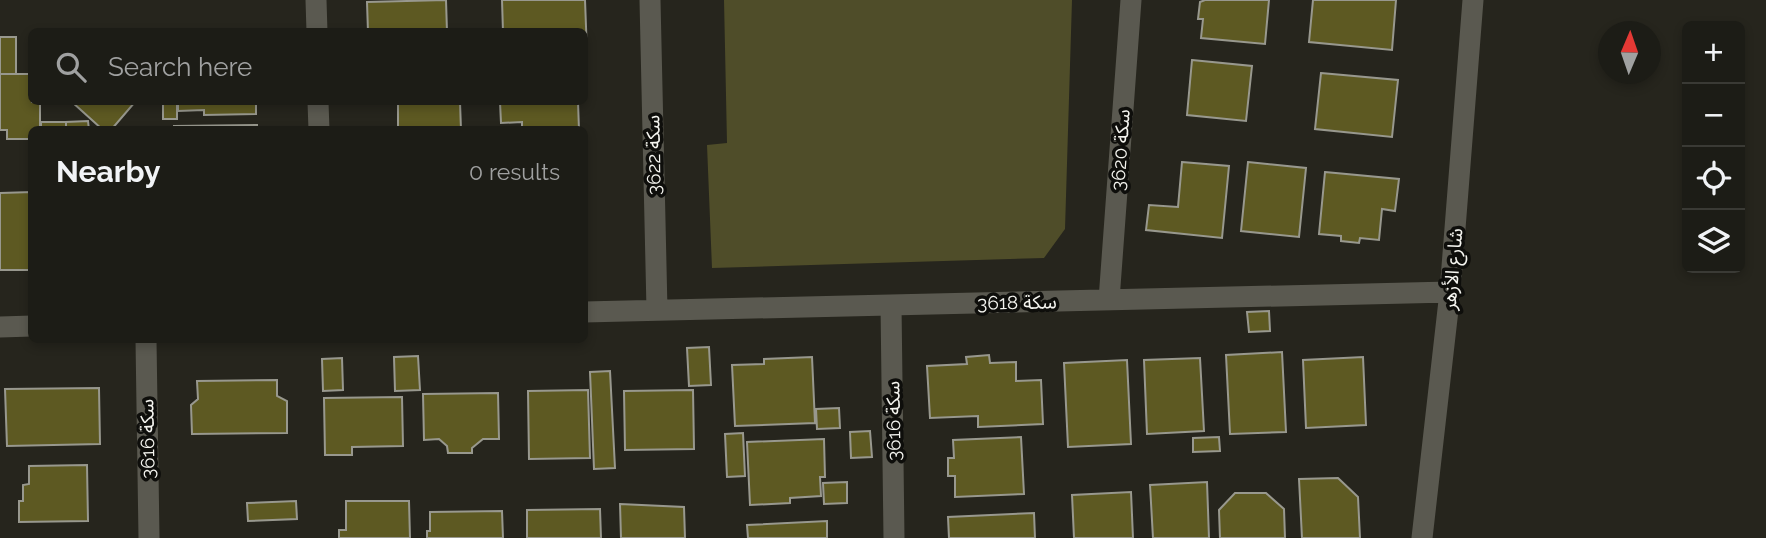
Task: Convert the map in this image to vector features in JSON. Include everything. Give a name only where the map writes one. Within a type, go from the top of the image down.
[{"type":"street","points":[[316,0],[317,28]]},
{"type":"street","name":"سكة 3622","points":[[650,0],[657,310]]},
{"type":"street","name":"سكة 3620","points":[[1109,300],[1131,0]]},
{"type":"street","name":"شارع الأزهر","points":[[1422,538],[1450,292],[1473,0]]},
{"type":"street","points":[[318,105],[319,126]]},
{"type":"street","name":"سكة 3618","points":[[588,312],[1450,292]]},
{"type":"street","name":"سكة 3616","points":[[891,305],[894,538]]},
{"type":"street","points":[[0,327],[28,326]]},
{"type":"street","name":"سكة 3616","points":[[146,343],[149,538]]},
{"type":"shaded area","points":[[724,0],[1072,0],[1065,229],[1044,258],[712,268],[707,145],[727,143]]},
{"type":"building","points":[[446,0],[447,28],[368,28],[367,2]]},
{"type":"building","points":[[502,0],[585,0],[586,28],[503,28]]},
{"type":"building","points":[[1269,0],[1265,44],[1201,38],[1203,19],[1198,19],[1200,2]]},
{"type":"building","points":[[1313,0],[1396,0],[1392,50],[1309,42]]},
{"type":"building","points":[[0,37],[16,37],[16,74],[0,74]]},
{"type":"building","points":[[1192,60],[1252,66],[1246,121],[1187,115]]},
{"type":"building","points":[[1321,73],[1398,80],[1392,137],[1315,129]]},
{"type":"building","points":[[0,74],[28,74],[28,105],[40,105],[40,126],[28,126],[28,139],[7,139],[7,130],[0,130]]},
{"type":"building","points":[[75,105],[132,105],[114,126],[99,126]]},
{"type":"building","points":[[163,105],[177,105],[177,119],[163,119]]},
{"type":"building","points":[[178,105],[256,105],[256,114],[204,115],[204,110],[178,111]]},
{"type":"building","points":[[398,105],[460,105],[461,126],[398,126]]},
{"type":"building","points":[[500,105],[578,105],[579,126],[522,126],[522,122],[501,123]]},
{"type":"building","points":[[88,121],[89,126],[66,126],[66,122]]},
{"type":"building","points":[[41,122],[66,122],[66,126],[41,126]]},
{"type":"building","points":[[257,125],[257,126],[174,126]]},
{"type":"building","points":[[1182,162],[1229,166],[1222,238],[1146,230],[1149,205],[1178,207]]},
{"type":"building","points":[[1248,162],[1306,168],[1299,237],[1241,231]]},
{"type":"building","points":[[1325,172],[1399,179],[1395,211],[1382,209],[1379,240],[1360,238],[1359,243],[1341,241],[1341,236],[1319,234]]},
{"type":"building","points":[[28,192],[28,270],[0,270],[0,193]]},
{"type":"building","points":[[1269,311],[1270,331],[1249,332],[1247,312]]},
{"type":"building","points":[[709,347],[711,385],[689,386],[687,348]]},
{"type":"building","points":[[1282,352],[1286,432],[1230,434],[1226,355]]},
{"type":"building","points":[[989,355],[990,363],[1016,362],[1016,381],[1041,380],[1043,424],[978,427],[978,416],[930,418],[927,366],[967,364],[966,357]]},
{"type":"building","points":[[418,356],[420,390],[395,391],[394,357]]},
{"type":"building","points":[[812,357],[815,423],[735,426],[732,365],[764,364],[764,359]]},
{"type":"building","points":[[1363,357],[1366,425],[1306,428],[1303,360]]},
{"type":"building","points":[[342,358],[343,390],[323,391],[322,359]]},
{"type":"building","points":[[1200,358],[1204,431],[1147,434],[1144,360]]},
{"type":"building","points":[[1127,360],[1131,444],[1068,447],[1064,363]]},
{"type":"building","points":[[610,371],[615,468],[594,469],[590,372]]},
{"type":"building","points":[[277,380],[277,396],[287,401],[287,433],[192,434],[191,405],[198,399],[197,381]]},
{"type":"building","points":[[99,388],[100,444],[7,446],[5,389]]},
{"type":"building","points":[[588,390],[590,458],[529,459],[528,391]]},
{"type":"building","points":[[693,390],[694,449],[625,450],[624,391]]},
{"type":"building","points":[[498,393],[499,439],[483,439],[472,448],[472,453],[448,453],[447,446],[439,439],[424,440],[423,394]]},
{"type":"building","points":[[402,397],[403,446],[352,447],[352,455],[325,455],[324,398]]},
{"type":"building","points":[[839,408],[840,428],[817,429],[816,409]]},
{"type":"building","points":[[870,431],[872,457],[851,458],[850,432]]},
{"type":"building","points":[[743,433],[745,476],[727,477],[725,434]]},
{"type":"building","points":[[1021,437],[1024,494],[955,497],[955,476],[948,476],[948,458],[954,458],[953,440]]},
{"type":"building","points":[[1219,437],[1220,451],[1193,452],[1193,438]]},
{"type":"building","points":[[824,439],[825,477],[820,477],[821,496],[790,498],[790,503],[750,505],[747,442]]},
{"type":"building","points":[[87,465],[88,521],[19,522],[19,501],[23,501],[23,485],[29,484],[29,466]]},
{"type":"building","points":[[1338,478],[1358,497],[1360,538],[1302,538],[1299,479]]},
{"type":"building","points":[[847,482],[847,503],[824,504],[823,483]]},
{"type":"building","points":[[1207,482],[1209,538],[1153,538],[1150,485]]},
{"type":"building","points":[[1131,492],[1133,538],[1074,538],[1072,495]]},
{"type":"building","points":[[1235,493],[1266,493],[1284,509],[1285,538],[1220,538],[1219,510]]},
{"type":"building","points":[[296,501],[297,519],[248,521],[247,503]]},
{"type":"building","points":[[346,501],[409,501],[410,538],[339,538],[339,530],[346,530]]},
{"type":"building","points":[[620,504],[684,507],[685,538],[621,538]]},
{"type":"building","points":[[600,509],[601,538],[527,538],[527,510]]},
{"type":"building","points":[[502,511],[503,538],[427,538],[427,531],[430,531],[430,512]]},
{"type":"building","points":[[1034,513],[1035,538],[949,538],[948,517]]},
{"type":"building","points":[[827,521],[827,538],[748,538],[747,525]]}]
